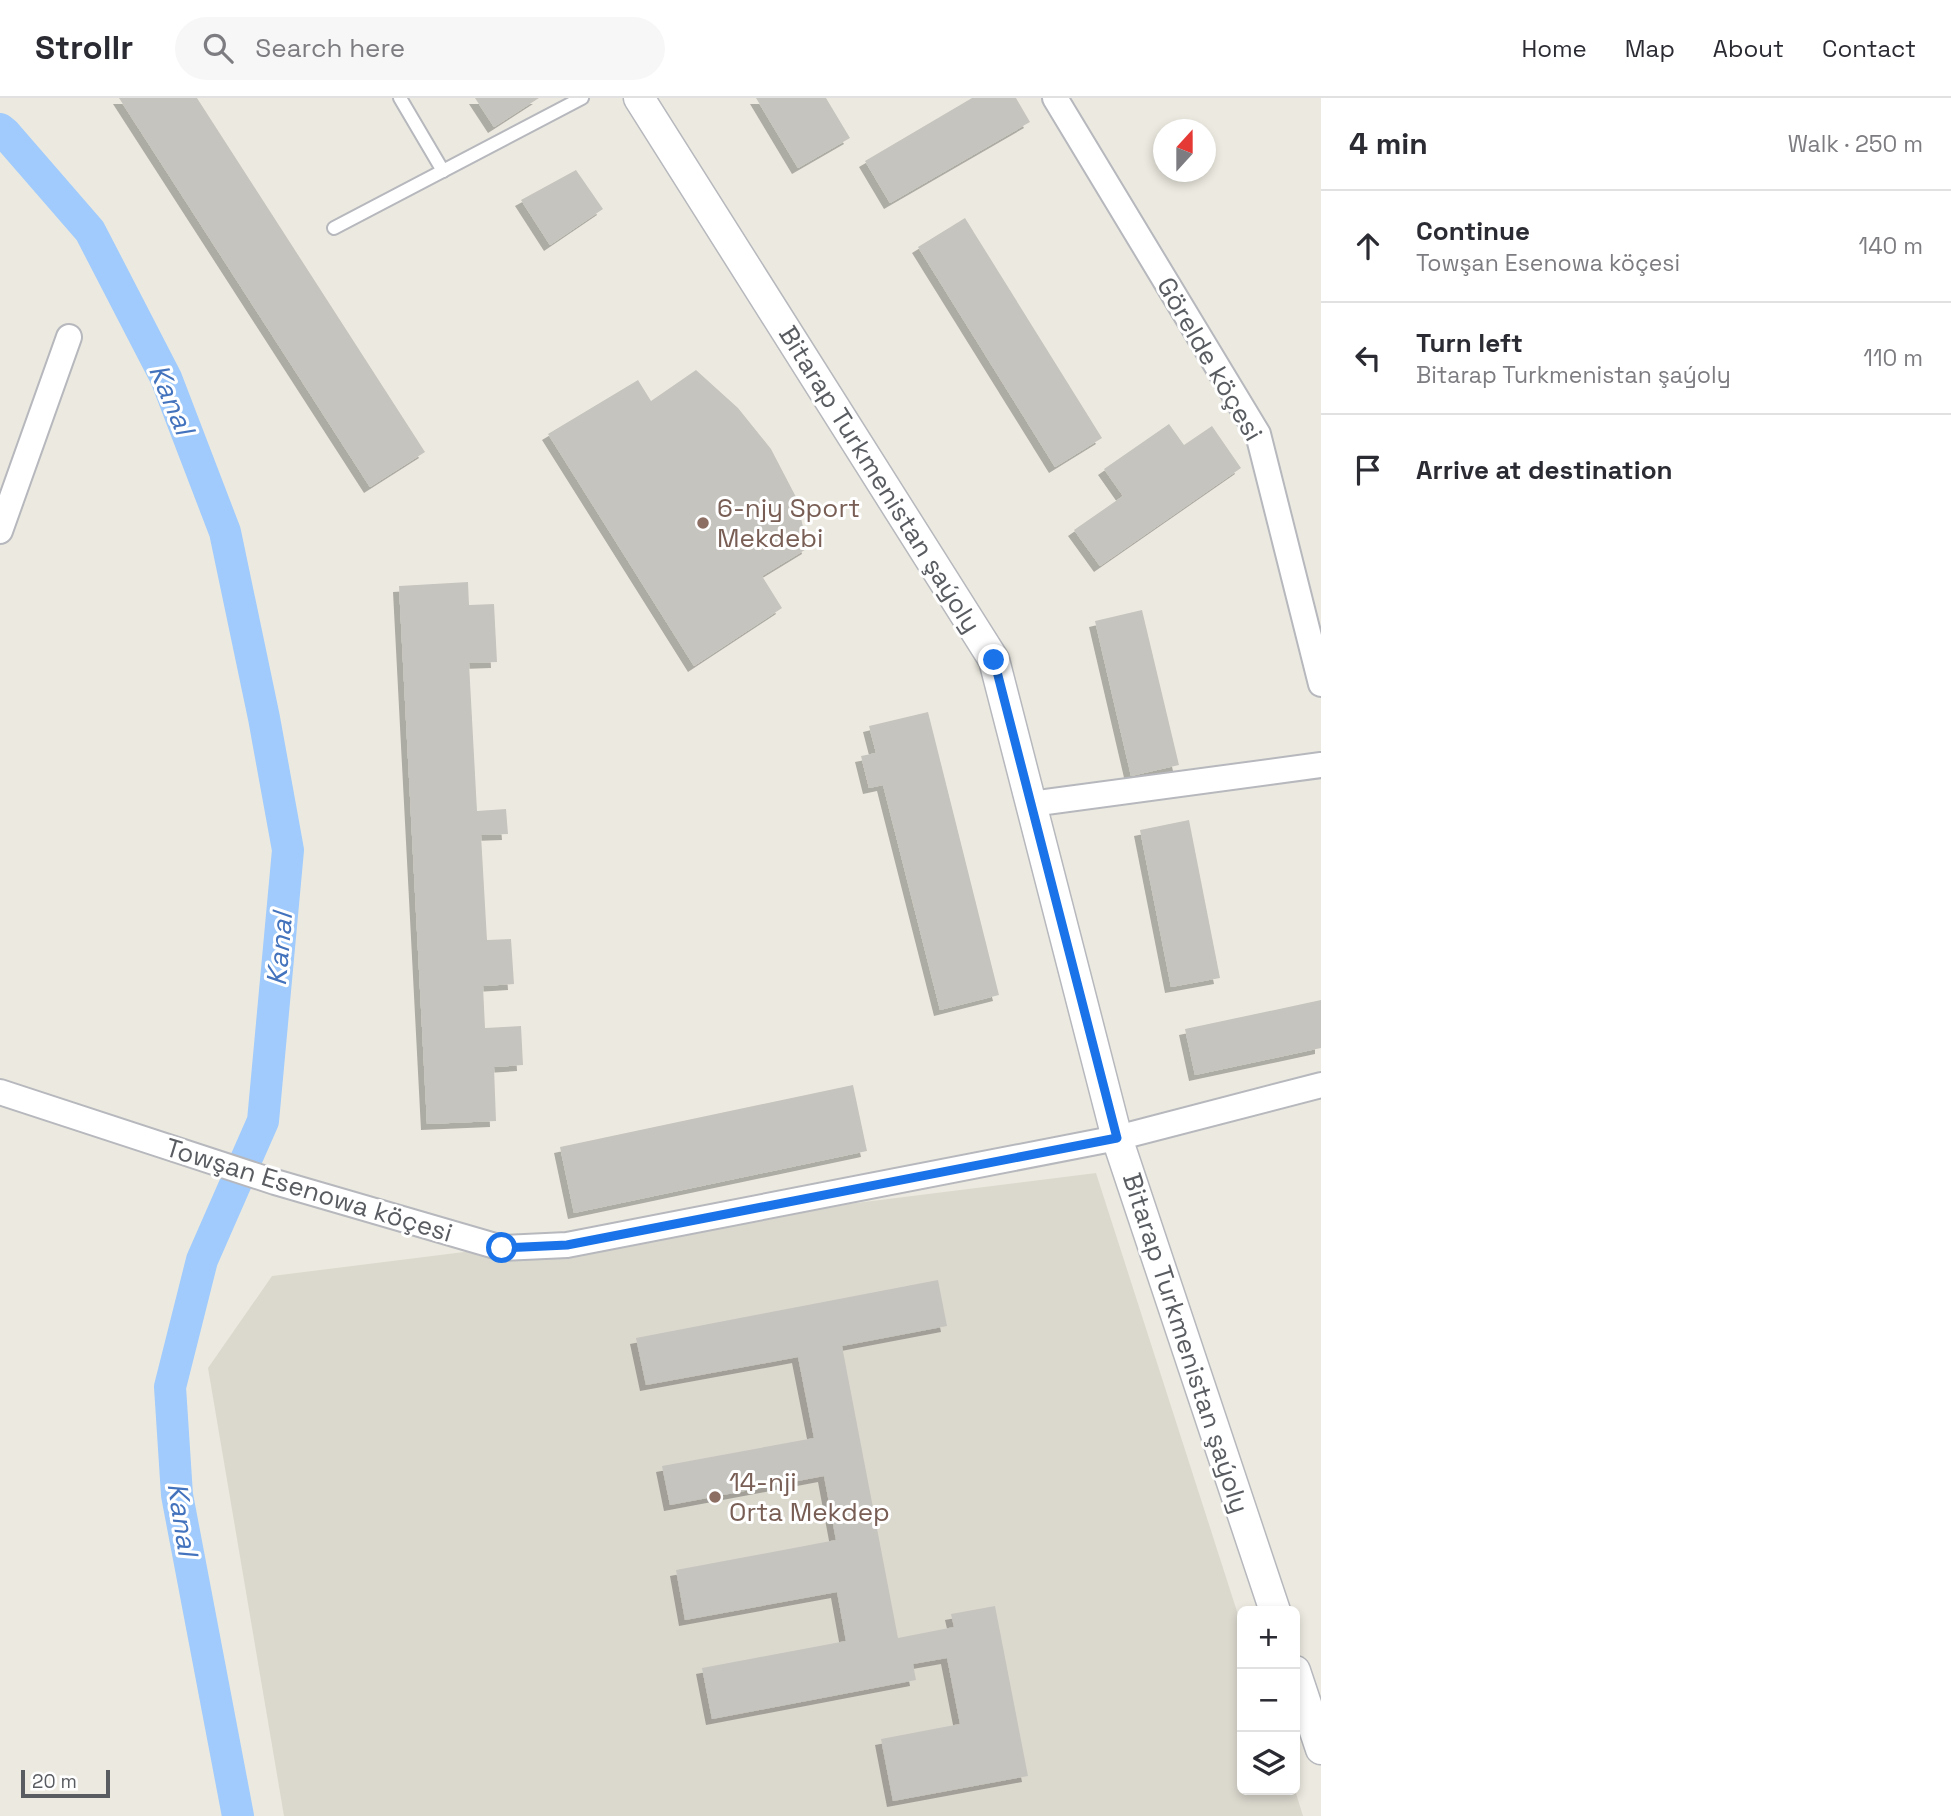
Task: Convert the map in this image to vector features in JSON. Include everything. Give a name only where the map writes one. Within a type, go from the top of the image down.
[{"type":"street","name":"Bitarap Turkmenistan şaýoly","points":[[639,98],[994,660],[1117,1138],[1273,1606]]},
{"type":"street","name":"Görelde köçesi","points":[[1055,98],[1258,434],[1321,684]]},
{"type":"street","points":[[0,531],[69,337]]},
{"type":"street","points":[[1031,804],[1321,765]]},
{"type":"street","name":"Towşan Esenowa köçesi","points":[[0,1092],[275,1182],[502,1248],[567,1245],[1117,1138],[1321,1085]]},
{"type":"street","points":[[1300,1686],[1321,1749]]},
{"type":"lane","points":[[401,98],[443,170]]},
{"type":"lane","points":[[334,228],[582,98]]},
{"type":"shaded area","name":"14-nji Orta Mekdep","points":[[1096,1173],[1237,1611],[1237,1795],[1297,1795],[1303,1816],[284,1816],[208,1368],[272,1276]]},
{"type":"building","points":[[119,98],[197,98],[425,452],[370,487]]},
{"type":"building","points":[[475,98],[539,98],[494,127]]},
{"type":"building","points":[[756,98],[826,98],[850,138],[798,168]]},
{"type":"building","points":[[972,98],[1016,98],[1030,122],[890,203],[865,161]]},
{"type":"building","points":[[576,170],[603,209],[550,245],[521,200]]},
{"type":"building","points":[[965,218],[1102,438],[1055,467],[918,247]]},
{"type":"building","name":"6-njy Sport Mekdebi","points":[[696,370],[738,408],[771,449],[796,497],[808,548],[762,576],[782,608],[694,666],[548,434],[638,380],[651,401]]},
{"type":"building","points":[[1169,424],[1184,445],[1212,426],[1241,468],[1100,566],[1074,530],[1123,496],[1104,469]]},
{"type":"building","points":[[468,582],[469,605],[494,604],[497,662],[469,663],[477,811],[506,809],[508,834],[481,835],[487,940],[511,939],[514,984],[483,986],[485,1028],[521,1026],[523,1065],[494,1067],[496,1121],[427,1124],[399,586]]},
{"type":"building","points":[[1142,610],[1179,765],[1131,776],[1095,621]]},
{"type":"building","points":[[928,712],[999,995],[940,1010],[883,785],[869,788],[861,756],[876,753],[869,726]]},
{"type":"building","points":[[1189,820],[1220,978],[1171,987],[1140,830]]},
{"type":"building","points":[[1321,1000],[1321,1048],[1195,1075],[1185,1029]]},
{"type":"building","points":[[853,1085],[867,1151],[574,1213],[560,1147]]},
{"type":"building","points":[[938,1280],[947,1326],[842,1346],[898,1638],[954,1627],[951,1614],[995,1606],[1028,1776],[893,1801],[881,1739],[960,1724],[947,1658],[913,1664],[916,1680],[712,1719],[702,1668],[846,1641],[837,1592],[685,1620],[676,1570],[836,1540],[824,1476],[670,1505],[662,1466],[814,1438],[798,1357],[646,1385],[636,1338]]},
{"type":"waterway","name":"Kanal","points":[[0,129],[90,231],[166,378],[225,532],[264,718],[288,850],[263,1121],[202,1260],[170,1387],[177,1495],[238,1816]]},
{"type":"place","name":"6-njy Sport Mekdebi","points":[[703,523]]},
{"type":"place","name":"14-nji Orta Mekdep","points":[[715,1497]]},
{"type":"route","points":[[502,1248],[567,1245],[1117,1138],[994,660]]}]
